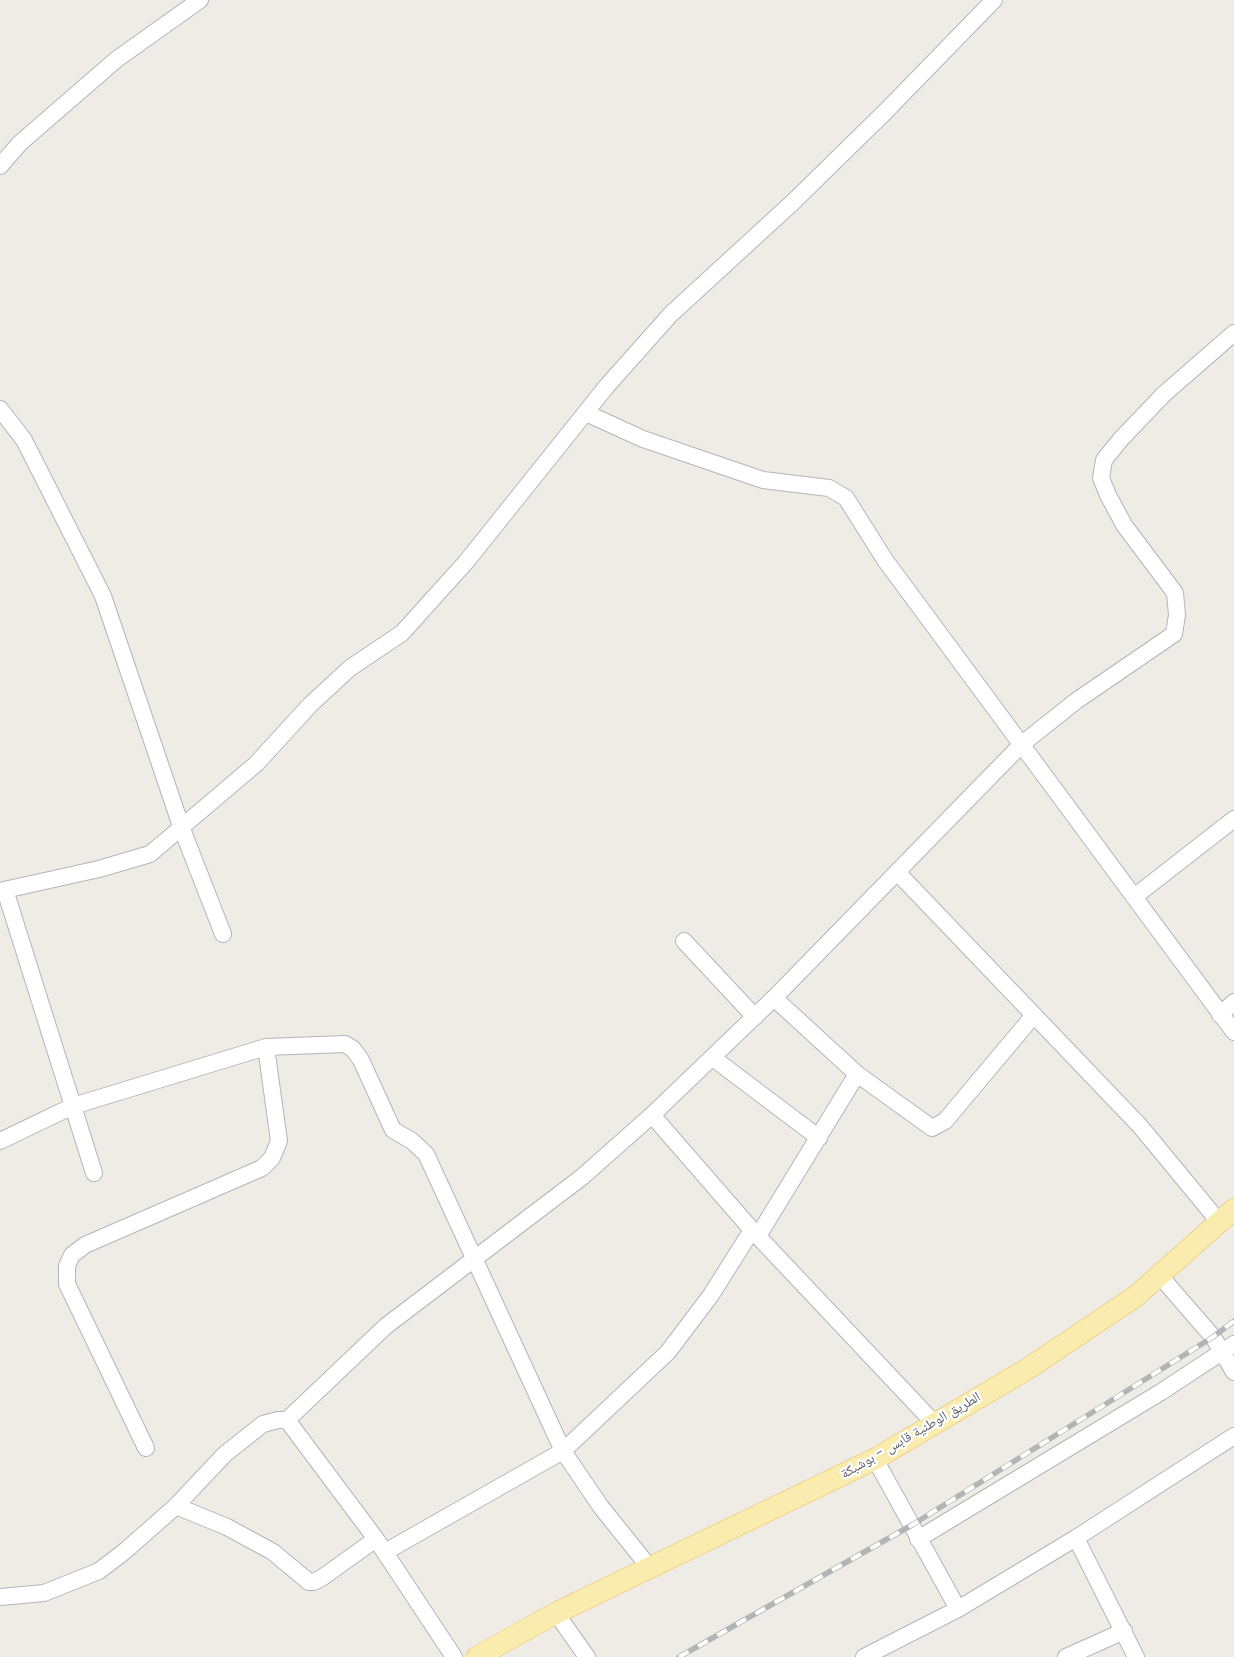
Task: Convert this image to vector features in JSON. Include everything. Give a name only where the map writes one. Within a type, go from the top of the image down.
[{"type":"main road","name":"الطريق الوطنية قابس - بوشبكة","points":[[478,1657],[556,1612],[875,1460],[934,1423],[1029,1368],[1136,1296],[1227,1216]]},
{"type":"street","points":[[0,166],[20,143],[117,59],[200,0]]},
{"type":"street","points":[[94,1174],[2,891],[99,869],[150,854],[182,829],[256,764],[310,705],[350,668],[402,633],[466,562],[586,413],[671,314],[792,203],[886,111],[994,0]]},
{"type":"street","points":[[0,1597],[44,1593],[98,1570],[125,1551],[176,1506],[225,1454],[246,1436],[263,1424],[287,1420],[386,1326],[475,1261],[582,1177],[652,1115],[774,998],[1022,744],[1076,701],[1174,634],[1177,616],[1175,593],[1124,524],[1108,496],[1101,478],[1104,460],[1121,439],[1164,394],[1234,333]]},
{"type":"street","points":[[0,409],[24,440],[103,596],[182,829],[223,934]]},
{"type":"street","points":[[586,413],[643,439],[763,480],[829,488],[846,498],[885,560],[1234,1032]]},
{"type":"street","points":[[1134,897],[1234,819]]},
{"type":"street","points":[[897,872],[1227,1216]]},
{"type":"street","points":[[684,941],[755,1017]]},
{"type":"street","points":[[774,998],[857,1074],[932,1128],[945,1121],[1034,1015]]},
{"type":"street","points":[[1220,1015],[1234,1002]]},
{"type":"street","points":[[0,1141],[73,1106],[266,1047],[335,1043],[345,1044],[353,1049],[361,1060],[393,1130],[412,1141],[426,1154],[563,1451],[601,1507],[650,1568]]},
{"type":"street","points":[[146,1448],[67,1284],[66,1266],[72,1255],[85,1245],[262,1168],[272,1158],[279,1141],[266,1047]]},
{"type":"street","points":[[713,1058],[819,1138]]},
{"type":"street","points":[[176,1506],[227,1527],[273,1552],[309,1582],[314,1582],[563,1451],[668,1352],[755,1233],[819,1138],[857,1074]]},
{"type":"street","points":[[652,1115],[755,1233],[934,1423]]},
{"type":"street","points":[[1160,1276],[1213,1337],[1228,1348],[1234,1372]]},
{"type":"street","points":[[918,1539],[1160,1392],[1228,1348]]},
{"type":"street","points":[[287,1420],[381,1546],[454,1657]]},
{"type":"street","points":[[871,1655],[958,1609],[1076,1538],[1234,1436]]},
{"type":"street","points":[[875,1460],[958,1609]]},
{"type":"street","points":[[1076,1538],[1136,1657]]},
{"type":"street","points":[[556,1612],[587,1657]]},
{"type":"street","points":[[1066,1657],[1124,1631]]},
{"type":"railway","points":[[679,1657],[912,1525],[1213,1337],[1234,1321]]}]
